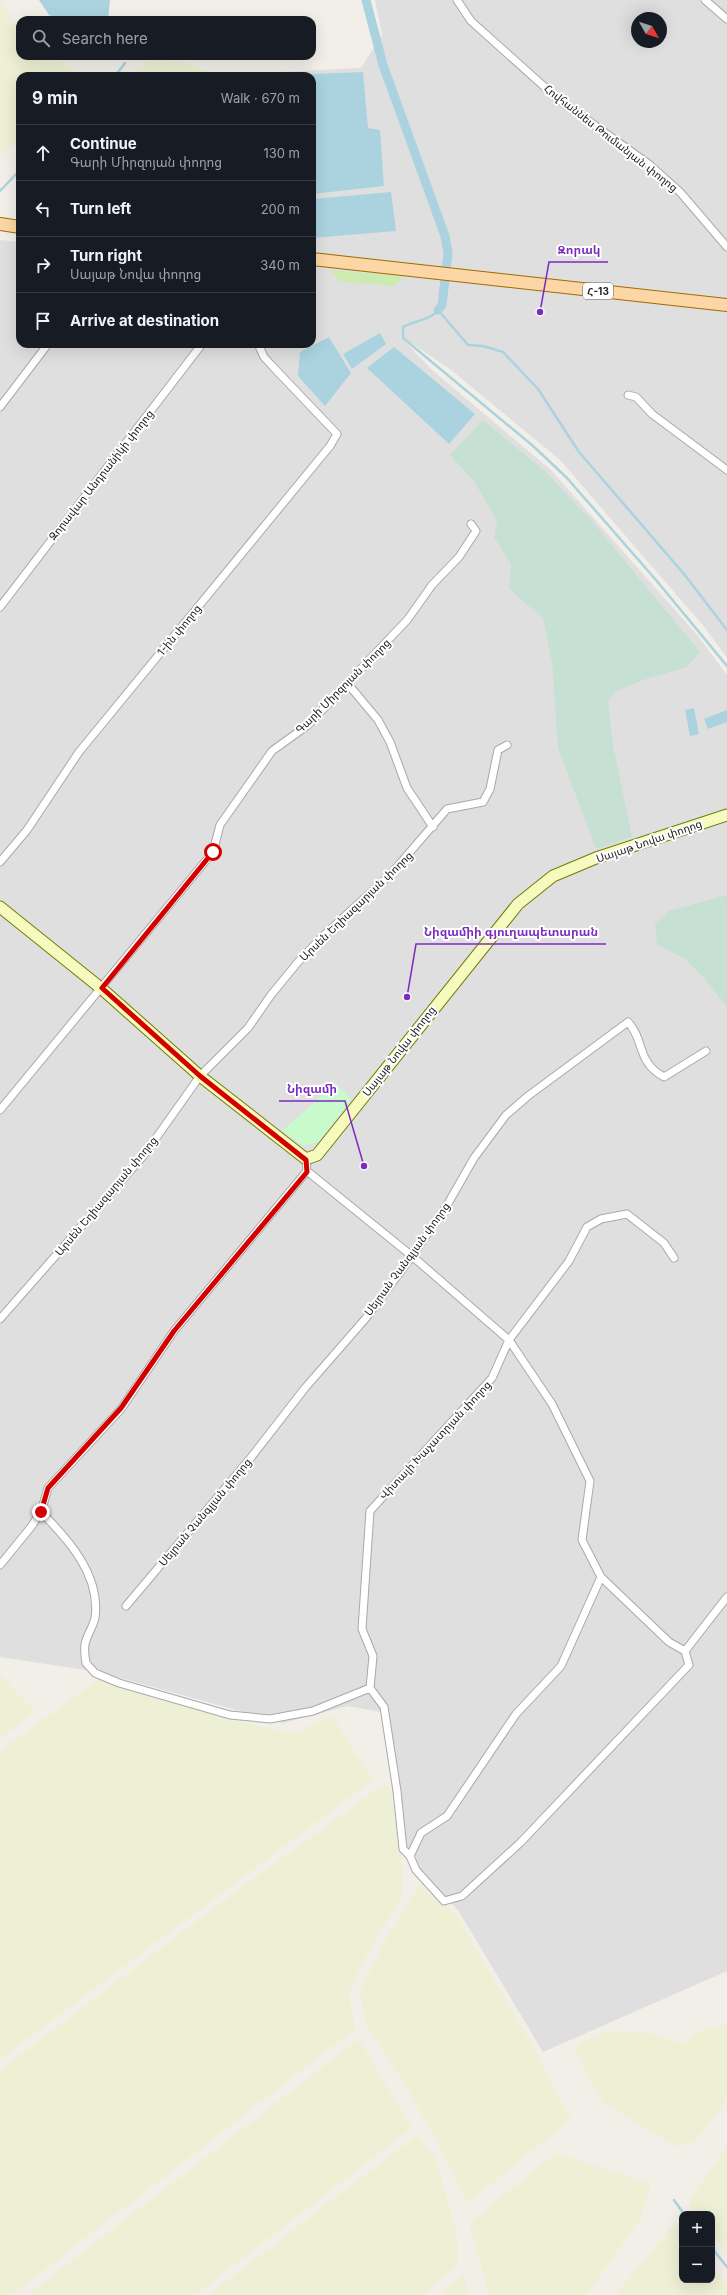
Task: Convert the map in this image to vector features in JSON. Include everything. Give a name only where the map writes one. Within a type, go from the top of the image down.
[{"type":"main road","points":[[0,224],[16,226]]},
{"type":"main road","name":"Հ-13","points":[[316,259],[727,305]]},
{"type":"main road","name":"Սայաթ Նովա փողոց","points":[[306,1160],[316,1155],[474,956],[522,900],[553,876],[596,858],[727,815]]},
{"type":"main road","points":[[0,907],[102,988],[200,1076],[306,1160]]},
{"type":"street","name":"Հովհաննես Թումանյան փողոց","points":[[457,0],[471,21],[558,99],[650,165],[680,192],[727,247]]},
{"type":"street","points":[[705,0],[727,19]]},
{"type":"street","points":[[0,407],[45,348]]},
{"type":"street","name":"Զորավար Անդրանիկի փողոց","points":[[0,606],[199,348]]},
{"type":"street","name":"1-ին փողոց","points":[[0,862],[27,830],[80,752],[330,446],[337,434],[264,357],[260,348]]},
{"type":"street","points":[[628,395],[636,397],[652,414],[727,470]]},
{"type":"street","name":"Գարի Միրզոյան փողոց","points":[[0,1110],[213,852],[220,825],[272,752],[308,725],[408,619],[432,584],[459,557],[476,531],[471,524]]},
{"type":"street","points":[[348,684],[378,720],[390,742],[407,788],[433,827]]},
{"type":"street","name":"Արսեն Եղիազարյան փողոց","points":[[0,1319],[144,1155],[200,1076],[248,1028],[271,995],[308,952],[391,874],[447,810],[482,802],[490,789],[498,750],[507,745]]},
{"type":"street","name":"Սեյրան Չանգլյան փողոց","points":[[126,1606],[249,1460],[305,1388],[366,1318],[446,1207],[474,1158],[506,1115],[528,1096],[566,1070],[628,1022],[634,1028],[639,1046],[652,1070],[664,1077],[706,1051]]},
{"type":"street","points":[[0,1565],[31,1527],[41,1512],[48,1488],[121,1408],[174,1331],[307,1172],[306,1160]]},
{"type":"street","points":[[41,1512],[61,1532],[89,1575],[96,1602],[94,1620],[85,1645],[86,1663],[96,1673],[119,1683],[230,1715],[270,1720],[313,1710],[370,1688],[384,1706],[397,1791],[403,1849],[410,1856],[416,1870],[444,1901],[462,1896],[521,1842],[689,1665],[684,1651],[669,1642],[601,1577],[582,1540],[590,1482],[552,1404],[509,1340],[412,1256],[307,1172]]},
{"type":"street","name":"Վիտալի Խաչատրյան փողոց","points":[[370,1688],[373,1656],[362,1629],[370,1512],[492,1378],[509,1340],[570,1261],[587,1227],[601,1219],[627,1214],[664,1243],[674,1258]]},
{"type":"street","points":[[410,1856],[421,1833],[447,1816],[516,1714],[561,1666],[601,1577]]},
{"type":"street","points":[[684,1651],[727,1597]]},
{"type":"shaded area","points":[[375,0],[727,0],[727,658],[706,629],[560,460],[451,370],[398,334],[432,370],[551,470],[698,636],[727,675],[727,1971],[543,2052],[458,1910],[408,1857],[398,1773],[381,1712],[348,1706],[283,1723],[99,1672],[0,1657],[0,240],[16,242],[16,348],[316,348],[316,72],[279,72],[361,68],[382,35]]},
{"type":"green space","points":[[0,0],[16,25],[16,60],[59,60],[75,72],[16,72],[16,142],[0,156]]},
{"type":"green space","points":[[150,60],[166,60],[193,64],[207,72],[134,72]]},
{"type":"green space","points":[[329,270],[404,276],[395,286],[341,282]]},
{"type":"green space","points":[[483,420],[546,472],[592,521],[700,652],[687,667],[643,680],[617,691],[608,701],[613,745],[632,837],[596,849],[558,748],[552,662],[543,618],[509,589],[511,564],[494,537],[497,521],[474,481],[450,455]]},
{"type":"green space","points":[[727,895],[727,1007],[703,977],[685,959],[657,945],[655,924],[669,911]]},
{"type":"green space","points":[[336,1083],[351,1100],[318,1142],[303,1146],[282,1131]]},
{"type":"green space","points":[[0,1675],[36,1712],[0,1738]]},
{"type":"green space","points":[[97,1680],[239,1721],[293,1734],[332,1715],[373,1780],[0,2060],[0,1751]]},
{"type":"green space","points":[[390,1786],[403,1870],[402,1897],[363,1962],[349,1993],[355,2029],[12,2295],[0,2295],[0,2070],[246,1884],[380,1787]]},
{"type":"green space","points":[[420,1884],[442,1905],[455,1912],[536,2052],[571,2119],[468,2203],[412,2096],[367,2027],[359,1993],[387,1937]]},
{"type":"green space","points":[[727,2025],[727,2099],[707,2128],[692,2143],[675,2146],[603,2103],[575,2053],[578,2043],[607,2031],[649,2033],[684,2044],[693,2033]]},
{"type":"green space","points":[[359,2039],[412,2128],[195,2295],[27,2295]]},
{"type":"green space","points":[[417,2135],[435,2157],[457,2234],[458,2266],[422,2295],[208,2295]]},
{"type":"green space","points":[[727,2145],[727,2253],[715,2238],[715,2211],[695,2211],[688,2203]]},
{"type":"green space","points":[[556,2153],[651,2184],[640,2219],[587,2295],[489,2295],[469,2223]]},
{"type":"green space","points":[[679,2225],[679,2283],[715,2283],[715,2270],[727,2286],[727,2295],[615,2295],[671,2228]]},
{"type":"green space","points":[[463,2275],[470,2295],[438,2295]]},
{"type":"water","points":[[39,0],[110,0],[108,16],[49,15]]},
{"type":"water","points":[[363,72],[368,128],[380,130],[384,186],[316,194],[316,74]]},
{"type":"water","points":[[391,192],[396,231],[316,238],[316,199]]},
{"type":"water","points":[[380,333],[386,344],[352,369],[343,354]]},
{"type":"water","points":[[329,337],[351,373],[325,406],[298,376],[300,352],[308,348],[316,348],[316,344]]},
{"type":"water","points":[[394,347],[475,414],[449,444],[367,368]]},
{"type":"water","points":[[694,708],[699,734],[690,736],[685,710]]},
{"type":"water","points":[[727,710],[727,722],[708,729],[704,719]]},
{"type":"waterway","points":[[366,0],[383,65],[445,236],[448,253],[442,305],[438,310]]},
{"type":"waterway","points":[[118,72],[125,63]]},
{"type":"waterway","points":[[0,191],[16,174]]},
{"type":"waterway","points":[[727,630],[684,574],[579,452],[538,389],[503,352],[483,346],[468,345],[438,310],[431,316],[403,327],[403,338],[532,445],[567,478],[656,580],[727,666]]},
{"type":"waterway","points":[[674,2200],[682,2211]]},
{"type":"waterway","points":[[715,2252],[727,2267]]},
{"type":"place","name":"Զորակ","points":[[540,312]]},
{"type":"place","name":"Նիզամիի գյուղապետարան","points":[[407,997]]},
{"type":"place","name":"Նիզամի","points":[[364,1166]]},
{"type":"route","points":[[41,1512],[48,1488],[121,1408],[174,1331],[307,1172],[308,1164],[306,1160],[200,1076],[102,988],[213,852]]}]
